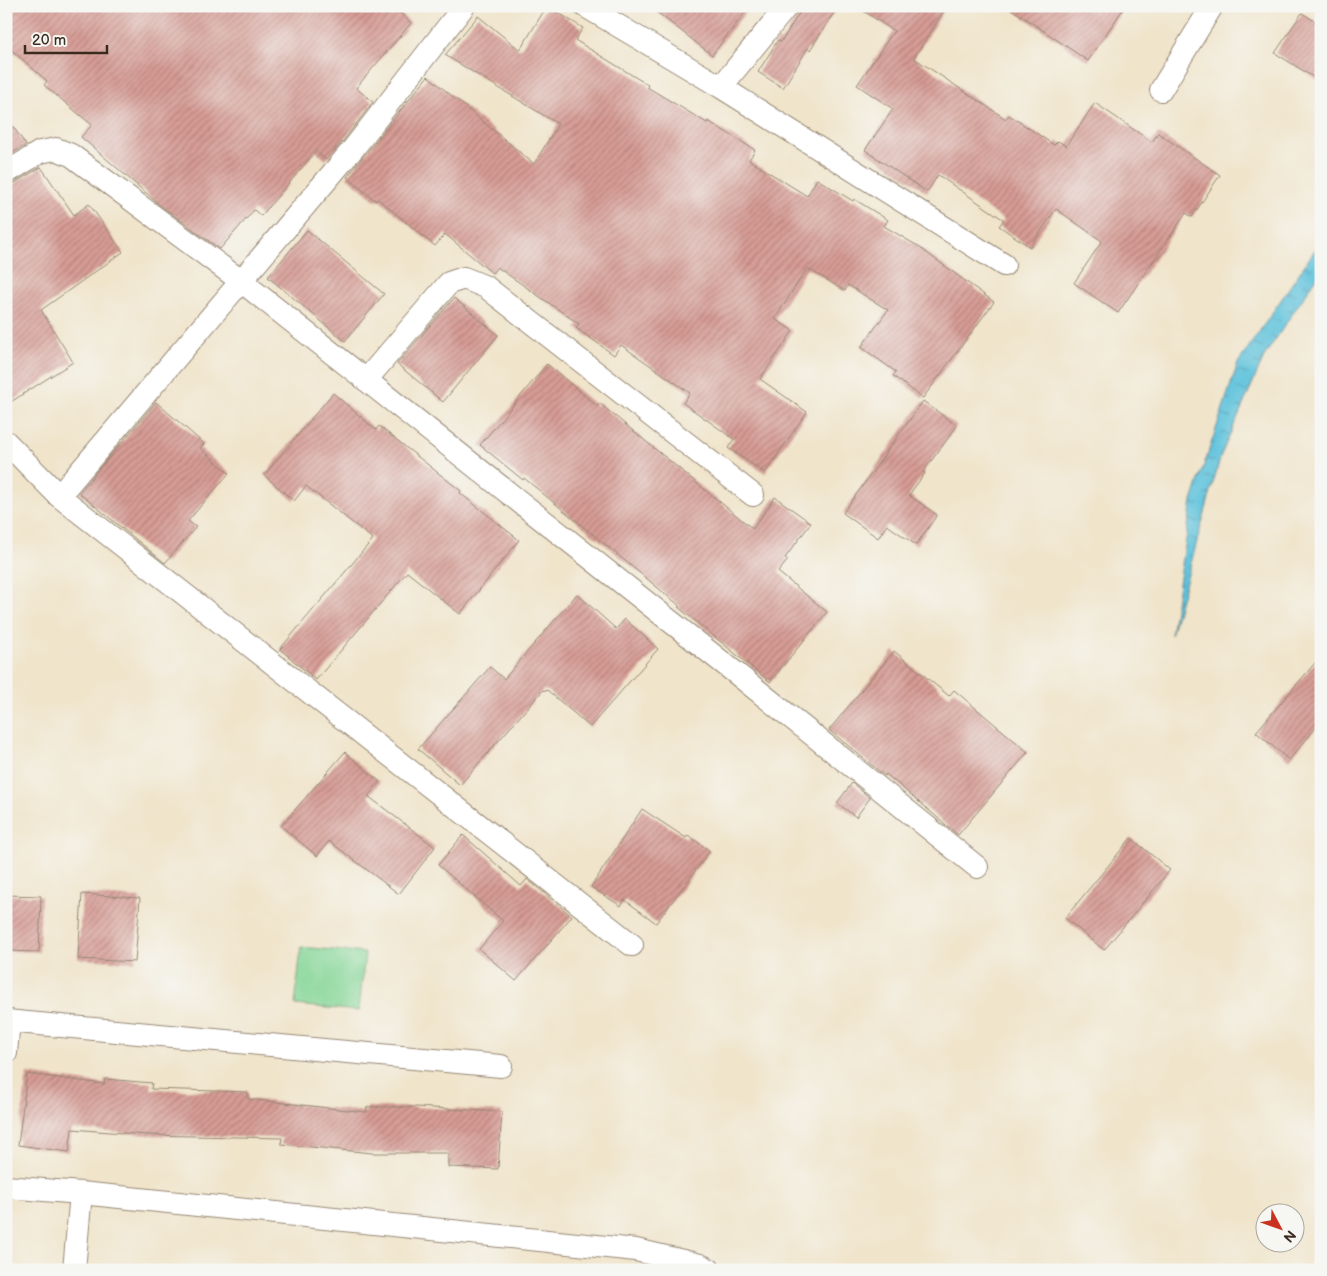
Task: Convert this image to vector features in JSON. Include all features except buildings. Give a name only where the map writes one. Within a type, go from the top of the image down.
[{"type":"street","points":[[60,496],[353,149],[464,6]]},
{"type":"street","points":[[585,6],[721,87],[1004,265]]},
{"type":"street","points":[[721,87],[787,6]]},
{"type":"street","points":[[1161,90],[1212,6]]},
{"type":"street","points":[[6,173],[40,152],[56,149],[71,155],[241,281],[977,867]]},
{"type":"street","points":[[366,380],[449,283],[464,278],[486,286],[753,495]]},
{"type":"street","points":[[6,442],[60,496],[632,945]]},
{"type":"street","points":[[6,1053],[8,1021],[501,1066]]},
{"type":"street","points":[[6,1187],[81,1192],[636,1250],[700,1265],[710,1270]]},
{"type":"street","points":[[74,1270],[81,1192]]},
{"type":"green space","points":[[301,947],[365,953],[359,1011],[295,1005]]},
{"type":"water","points":[[1321,241],[1321,271],[1265,355],[1221,455],[1171,635],[1192,501],[1238,363]]}]
